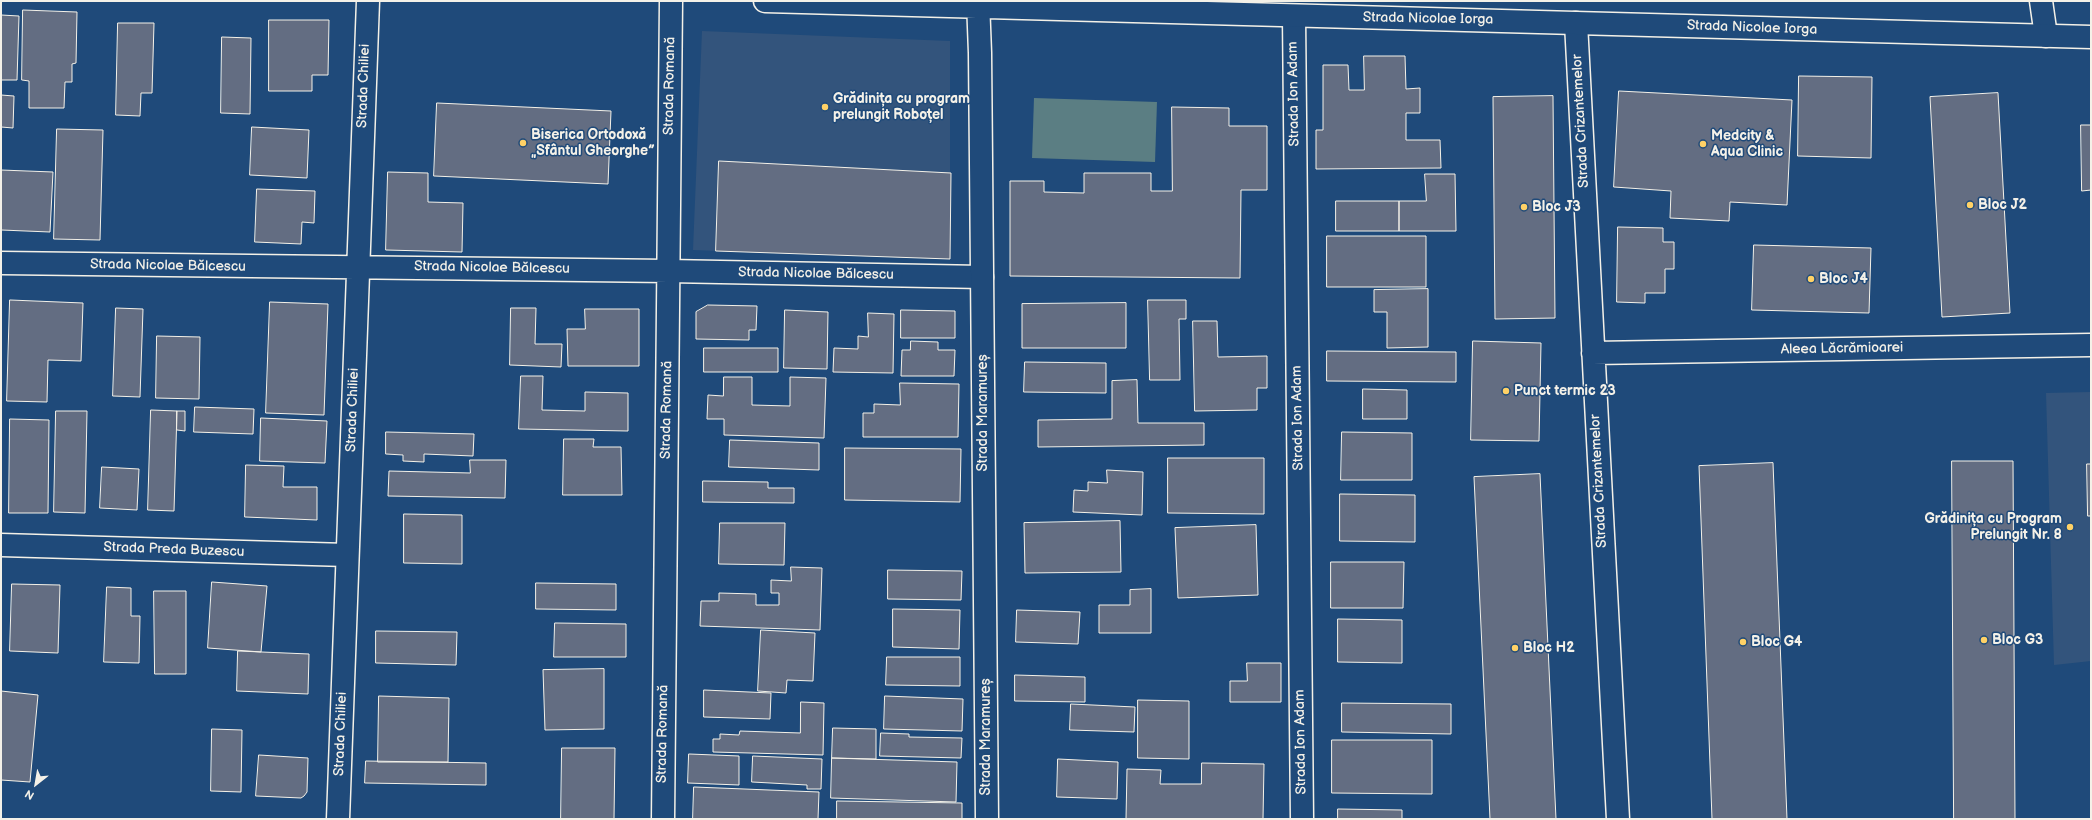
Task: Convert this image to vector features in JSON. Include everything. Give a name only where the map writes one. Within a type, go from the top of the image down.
[{"type":"street","name":"Strada Chiliei","points":[[338,819],[368,1]]},
{"type":"street","name":"Strada Romană","points":[[662,819],[671,1]]},
{"type":"street","name":"Strada Nicolae Iorga","points":[[765,1],[979,4],[1294,16],[2091,37]]},
{"type":"street","points":[[2041,1],[2046,36]]},
{"type":"street","name":"Strada Maramureș","points":[[979,4],[987,819]]},
{"type":"street","name":"Strada Ion Adam","points":[[1294,16],[1302,819]]},
{"type":"street","name":"Strada Crizantemelor","points":[[1576,23],[1592,353],[1618,819]]},
{"type":"street","name":"Strada Nicolae Bălcescu","points":[[1,263],[668,270],[982,277]]},
{"type":"street","name":"Aleea Lăcrămioarei","points":[[1592,353],[2091,345]]},
{"type":"street","name":"Strada Preda Buzescu","points":[[1,545],[347,555]]},
{"type":"shaded area","name":"Grădinița cu program prelungit Roboțel","points":[[702,31],[950,41],[950,259],[693,250]]},
{"type":"shaded area","name":"Grădinița cu Program Prelungit Nr. 8","points":[[2091,392],[2091,661],[2054,665],[2046,393]]},
{"type":"green space","points":[[1034,98],[1157,102],[1155,162],[1032,158]]},
{"type":"building","points":[[23,10],[77,12],[76,63],[72,64],[72,82],[65,82],[64,108],[29,108],[29,81],[22,80]]},
{"type":"building","points":[[1,15],[19,16],[17,80],[1,80]]},
{"type":"building","points":[[269,20],[329,20],[328,75],[312,75],[312,91],[269,91]]},
{"type":"building","points":[[118,23],[154,23],[152,93],[141,93],[140,116],[116,115]]},
{"type":"building","points":[[222,37],[251,38],[250,114],[221,113]]},
{"type":"building","points":[[1364,56],[1405,56],[1406,89],[1420,88],[1420,113],[1406,113],[1406,140],[1440,140],[1441,168],[1316,169],[1316,130],[1323,130],[1323,65],[1348,65],[1349,90],[1364,90]]},
{"type":"building","points":[[1799,76],[1872,77],[1871,158],[1798,156]]},
{"type":"building","name":"Medcity & Aqua Clinic","points":[[1619,91],[1792,100],[1787,205],[1730,202],[1729,221],[1670,218],[1671,191],[1614,187]]},
{"type":"building","name":"Bloc J2","points":[[1998,93],[2010,313],[1942,317],[1930,97]]},
{"type":"building","points":[[1,95],[14,96],[13,128],[1,127]]},
{"type":"building","name":"Bloc J3","points":[[1553,96],[1555,318],[1495,319],[1493,97]]},
{"type":"building","name":"Biserica Ortodoxă „Sfântul Gheorghe”","points":[[437,103],[611,111],[608,184],[434,176]]},
{"type":"building","points":[[1172,107],[1229,108],[1229,126],[1267,126],[1267,190],[1241,190],[1240,278],[1010,276],[1010,181],[1044,181],[1044,192],[1084,193],[1084,173],[1151,173],[1151,191],[1172,191]]},
{"type":"building","points":[[2081,125],[2091,125],[2091,190],[2082,191]]},
{"type":"building","points":[[252,127],[309,130],[307,178],[250,175]]},
{"type":"building","points":[[57,129],[103,130],[100,240],[54,239]]},
{"type":"building","points":[[719,161],[951,173],[950,259],[716,251]]},
{"type":"building","points":[[1,170],[53,172],[50,232],[1,230]]},
{"type":"building","points":[[388,172],[428,173],[428,202],[463,203],[462,252],[386,250]]},
{"type":"building","points":[[1425,174],[1455,174],[1456,231],[1399,231],[1399,201],[1426,201]]},
{"type":"building","points":[[257,189],[315,191],[314,223],[302,222],[301,244],[255,242]]},
{"type":"building","points":[[1336,201],[1399,201],[1399,231],[1336,231]]},
{"type":"building","points":[[1618,227],[1663,228],[1663,242],[1674,242],[1674,269],[1665,269],[1665,293],[1645,293],[1645,303],[1617,302]]},
{"type":"building","points":[[1327,236],[1426,236],[1426,287],[1327,287]]},
{"type":"building","name":"Bloc J4","points":[[1754,245],[1871,248],[1869,313],[1752,310]]},
{"type":"building","points":[[1428,289],[1428,347],[1387,348],[1387,312],[1374,312],[1374,290]]},
{"type":"building","points":[[10,300],[83,303],[81,361],[48,360],[47,402],[7,401]]},
{"type":"building","points":[[1148,300],[1186,300],[1186,319],[1179,319],[1180,380],[1150,380]]},
{"type":"building","points":[[270,302],[328,304],[324,415],[266,413]]},
{"type":"building","points":[[1126,303],[1126,348],[1022,348],[1022,304]]},
{"type":"building","points":[[708,305],[757,306],[756,330],[749,330],[749,340],[696,339],[696,312]]},
{"type":"building","points":[[116,308],[143,309],[140,397],[113,396]]},
{"type":"building","points":[[511,308],[536,308],[535,344],[562,344],[561,367],[510,365]]},
{"type":"building","points":[[585,309],[639,309],[639,366],[568,366],[567,329],[585,329]]},
{"type":"building","points":[[785,310],[828,312],[827,369],[784,368]]},
{"type":"building","points":[[901,310],[955,311],[955,338],[901,338]]},
{"type":"building","points":[[868,313],[894,314],[893,373],[833,372],[834,348],[858,349],[858,336],[868,337]]},
{"type":"building","points":[[1193,321],[1217,321],[1218,357],[1267,356],[1267,388],[1257,388],[1257,410],[1195,411]]},
{"type":"building","points":[[157,336],[200,337],[199,399],[156,398]]},
{"type":"building","points":[[911,341],[938,342],[938,350],[955,350],[954,376],[901,376],[902,350],[910,350]]},
{"type":"building","name":"Punct termic 23","points":[[1473,341],[1541,343],[1539,441],[1471,440]]},
{"type":"building","points":[[704,348],[778,348],[778,372],[704,372]]},
{"type":"building","points":[[1327,351],[1456,352],[1456,382],[1327,381]]},
{"type":"building","points":[[1025,362],[1106,363],[1106,393],[1024,392]]},
{"type":"building","points":[[521,376],[543,376],[542,410],[585,411],[585,392],[628,393],[628,431],[519,429]]},
{"type":"building","points":[[724,377],[752,377],[752,405],[790,406],[790,377],[826,378],[824,438],[724,435],[724,419],[707,419],[708,395],[723,396]]},
{"type":"building","points":[[1137,380],[1138,423],[1204,423],[1204,445],[1038,447],[1038,420],[1112,419],[1112,381]]},
{"type":"building","points":[[900,383],[959,384],[958,437],[863,437],[863,413],[874,413],[874,404],[900,405]]},
{"type":"building","points":[[1363,389],[1407,390],[1407,419],[1363,419]]},
{"type":"building","points":[[195,407],[254,409],[253,434],[194,432]]},
{"type":"building","points":[[151,410],[177,411],[174,511],[148,510]]},
{"type":"building","points":[[56,411],[87,411],[85,513],[54,512]]},
{"type":"building","points":[[177,411],[185,411],[185,431],[177,430]]},
{"type":"building","points":[[261,418],[327,421],[325,463],[260,461]]},
{"type":"building","points":[[10,419],[49,420],[48,513],[9,513]]},
{"type":"building","points":[[386,432],[474,434],[473,456],[424,454],[424,462],[403,461],[403,455],[386,454]]},
{"type":"building","points":[[1342,432],[1412,433],[1412,480],[1341,480]]},
{"type":"building","points":[[564,439],[594,439],[593,447],[621,447],[622,495],[563,495]]},
{"type":"building","points":[[730,440],[819,443],[819,470],[729,467]]},
{"type":"building","points":[[845,448],[961,449],[960,502],[845,500]]},
{"type":"building","points":[[1168,458],[1264,458],[1264,514],[1168,513]]},
{"type":"building","points":[[470,460],[506,460],[505,498],[388,496],[389,471],[470,473]]},
{"type":"building","name":"Bloc G3","points":[[1952,461],[2013,461],[2015,819],[1954,819]]},
{"type":"building","name":"Bloc G4","points":[[1773,463],[1787,819],[1712,819],[1699,466]]},
{"type":"building","points":[[2087,464],[2091,464],[2091,516],[2088,516]]},
{"type":"building","points":[[246,465],[284,466],[283,487],[317,487],[317,520],[245,517]]},
{"type":"building","points":[[102,467],[139,469],[137,510],[100,508]]},
{"type":"building","points":[[1107,470],[1143,472],[1142,515],[1073,512],[1074,490],[1088,491],[1088,482],[1107,483]]},
{"type":"building","name":"Bloc H2","points":[[1540,474],[1556,819],[1490,819],[1474,477]]},
{"type":"building","points":[[703,481],[768,482],[768,488],[794,488],[794,503],[703,502]]},
{"type":"building","points":[[1340,494],[1415,495],[1415,542],[1340,541]]},
{"type":"building","points":[[404,514],[462,515],[462,564],[404,563]]},
{"type":"building","points":[[1120,521],[1121,572],[1025,573],[1024,523]]},
{"type":"building","points":[[720,523],[785,523],[784,565],[719,564]]},
{"type":"building","points":[[1256,525],[1258,595],[1178,598],[1175,528]]},
{"type":"building","points":[[1331,562],[1404,562],[1403,608],[1331,608]]},
{"type":"building","points":[[791,567],[822,568],[820,630],[700,626],[701,601],[719,601],[719,593],[756,594],[756,605],[779,605],[779,593],[771,593],[771,580],[791,581]]},
{"type":"building","points":[[888,570],[962,571],[961,600],[888,599]]},
{"type":"building","points":[[212,582],[267,586],[261,652],[208,648]]},
{"type":"building","points":[[536,583],[616,584],[616,610],[536,609]]},
{"type":"building","points":[[12,584],[60,585],[58,653],[10,651]]},
{"type":"building","points":[[107,587],[131,588],[131,616],[140,616],[139,663],[104,662]]},
{"type":"building","points":[[1151,589],[1151,633],[1099,633],[1099,605],[1130,605],[1130,590]]},
{"type":"building","points":[[154,591],[186,591],[186,674],[155,674]]},
{"type":"building","points":[[893,609],[960,610],[959,649],[893,647]]},
{"type":"building","points":[[1017,610],[1080,612],[1078,644],[1016,642]]},
{"type":"building","points":[[1338,619],[1402,620],[1402,663],[1338,662]]},
{"type":"building","points":[[555,623],[626,624],[626,657],[554,657]]},
{"type":"building","points":[[761,630],[815,633],[813,681],[787,680],[786,693],[758,691]]},
{"type":"building","points":[[376,631],[457,632],[456,665],[376,663]]},
{"type":"building","points":[[238,651],[309,654],[308,694],[237,691]]},
{"type":"building","points":[[887,657],[960,657],[960,686],[886,685]]},
{"type":"building","points":[[1247,663],[1281,663],[1281,702],[1230,702],[1230,681],[1247,681]]},
{"type":"building","points":[[604,669],[604,729],[545,730],[543,670]]},
{"type":"building","points":[[1015,675],[1085,677],[1085,702],[1015,701]]},
{"type":"building","points":[[704,690],[771,693],[770,719],[704,717]]},
{"type":"building","points":[[1,691],[38,695],[30,782],[1,780]]},
{"type":"building","points":[[379,696],[449,698],[448,762],[378,762]]},
{"type":"building","points":[[885,696],[963,699],[962,731],[884,729]]},
{"type":"building","points":[[1138,700],[1189,701],[1189,759],[1138,758]]},
{"type":"building","points":[[801,702],[824,703],[823,755],[713,752],[713,739],[720,739],[720,734],[739,735],[740,731],[800,733]]},
{"type":"building","points":[[1342,703],[1451,704],[1451,734],[1342,732]]},
{"type":"building","points":[[1071,704],[1135,707],[1134,732],[1070,730]]},
{"type":"building","points":[[833,728],[876,729],[876,759],[832,758]]},
{"type":"building","points":[[212,729],[242,730],[241,792],[211,791]]},
{"type":"building","points":[[881,733],[909,734],[909,737],[962,738],[961,758],[880,756]]},
{"type":"building","points":[[1332,740],[1432,740],[1432,794],[1332,793]]},
{"type":"building","points":[[562,748],[615,748],[614,819],[561,819]]},
{"type":"building","points":[[689,754],[739,756],[739,785],[688,783]]},
{"type":"building","points":[[259,755],[308,758],[307,792],[304,796],[301,798],[256,796]]},
{"type":"building","points":[[753,756],[822,759],[821,789],[807,789],[807,785],[752,782]]},
{"type":"building","points":[[832,758],[957,762],[956,802],[831,798]]},
{"type":"building","points":[[1058,759],[1118,762],[1117,799],[1057,797]]},
{"type":"building","points":[[366,761],[486,763],[486,785],[365,783]]},
{"type":"building","points":[[1202,763],[1264,764],[1263,819],[1126,819],[1127,769],[1161,770],[1160,784],[1201,784]]},
{"type":"building","points":[[694,787],[819,792],[818,819],[693,819]]},
{"type":"building","points":[[837,801],[962,803],[962,819],[837,819]]},
{"type":"building","points":[[1338,809],[1402,810],[1402,819],[1338,819]]},
{"type":"place","name":"Grădinița cu program prelungit Roboțel","points":[[825,107]]},
{"type":"place","name":"Biserica Ortodoxă „Sfântul Gheorghe”","points":[[523,143]]},
{"type":"place","name":"Medcity & Aqua Clinic","points":[[1703,144]]},
{"type":"place","name":"Bloc J2","points":[[1970,205]]},
{"type":"place","name":"Bloc J3","points":[[1524,207]]},
{"type":"place","name":"Bloc J4","points":[[1811,279]]},
{"type":"place","name":"Punct termic 23","points":[[1506,391]]},
{"type":"place","name":"Grădinița cu Program Prelungit Nr. 8","points":[[2070,527]]},
{"type":"place","name":"Bloc G3","points":[[1984,640]]},
{"type":"place","name":"Bloc G4","points":[[1743,642]]},
{"type":"place","name":"Bloc H2","points":[[1515,648]]}]
